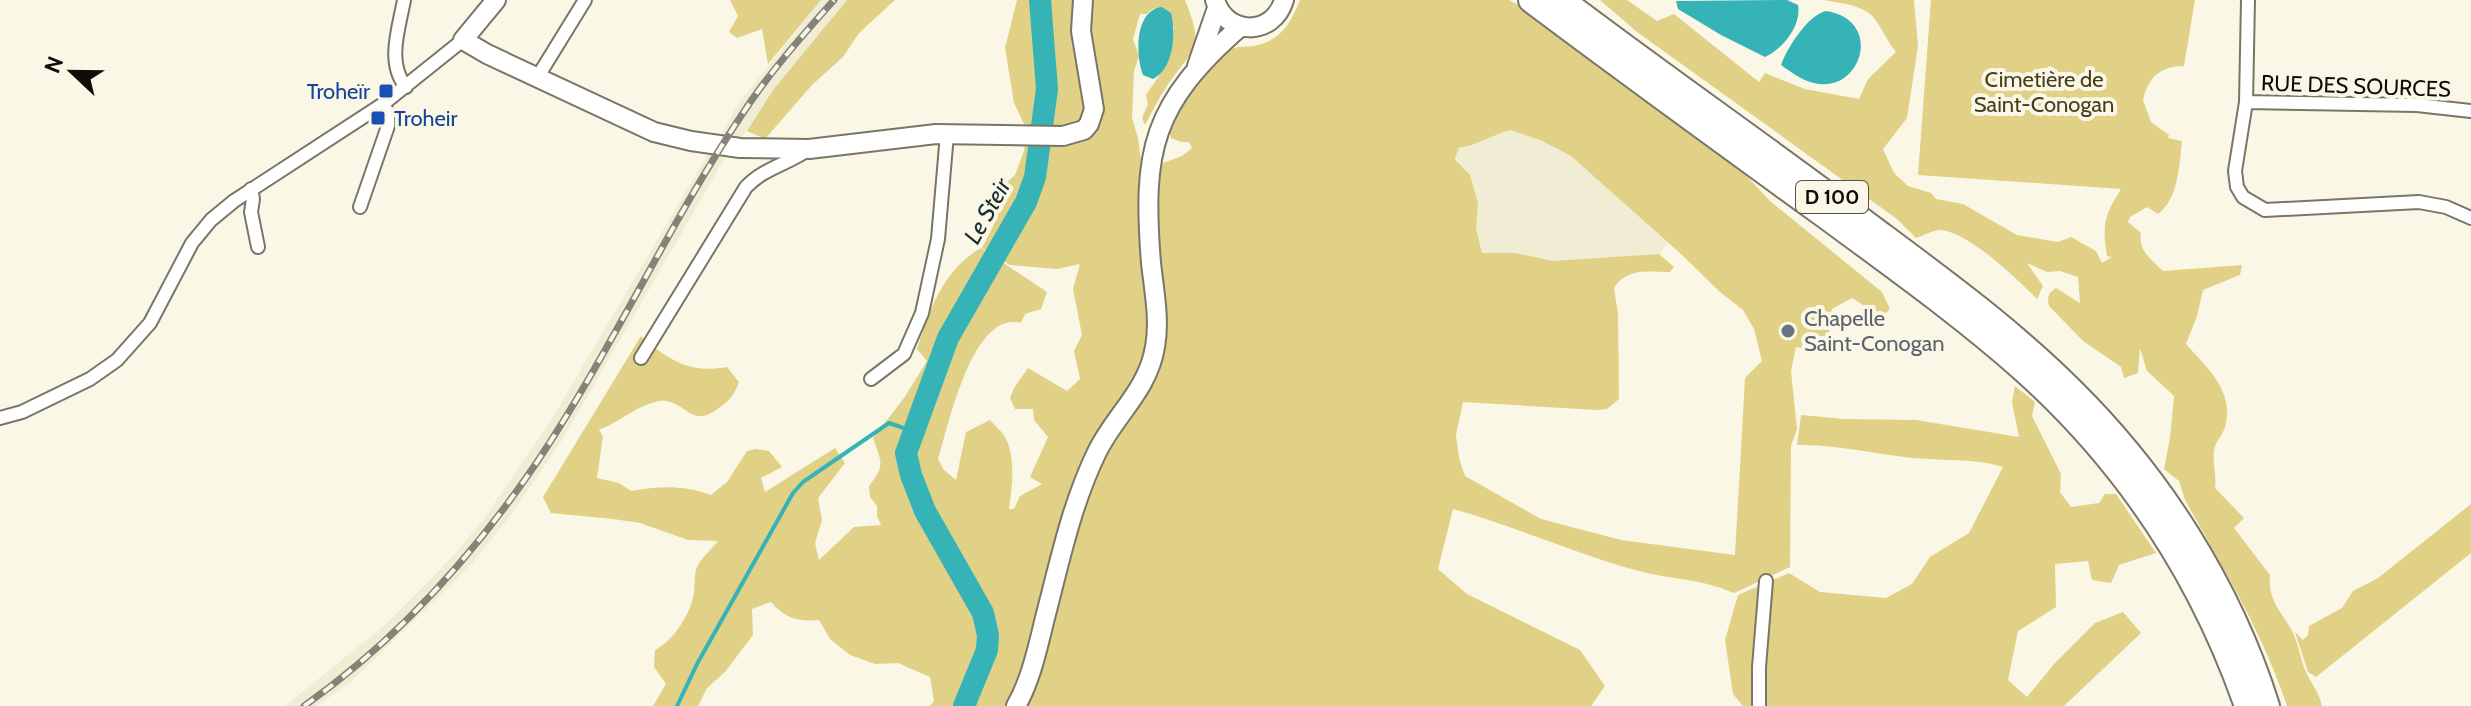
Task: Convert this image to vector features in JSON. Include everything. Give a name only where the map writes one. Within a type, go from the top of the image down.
[{"type":"highway","name":"D 100","points":[[1531,0],[1957,315],[2051,396],[2080,426],[2148,509],[2180,558],[2214,622],[2247,706]]},
{"type":"highway","name":"D 100","points":[[1562,0],[1922,265],[1985,314],[2070,388],[2154,484],[2194,545],[2226,605],[2267,706]]},
{"type":"street","points":[[404,0],[395,64],[398,77],[406,87]]},
{"type":"street","points":[[0,418],[22,412],[90,379],[129,349],[157,313],[192,243],[211,220],[251,189],[406,87],[463,40],[496,0]]},
{"type":"street","points":[[537,78],[585,0]]},
{"type":"street","points":[[463,40],[494,58],[671,137],[740,148],[809,149],[947,134],[1063,136],[1084,130],[1094,109],[1081,31],[1083,0]]},
{"type":"street","points":[[1216,4],[1226,20],[1250,28],[1271,21],[1284,0]]},
{"type":"street","name":"RUE DES SOURCES","points":[[2248,0],[2246,102],[2417,105],[2471,111]]},
{"type":"street","points":[[1195,71],[1216,4]]},
{"type":"street","points":[[1016,706],[1029,679],[1060,558],[1087,476],[1103,440],[1140,389],[1152,361],[1157,329],[1147,217],[1150,158],[1163,119],[1195,71],[1240,27]]},
{"type":"street","points":[[2246,102],[2235,181],[2243,197],[2259,208],[2282,210],[2419,202],[2446,207],[2471,218]]},
{"type":"street","points":[[360,207],[388,126],[388,113],[383,104]]},
{"type":"street","points":[[871,379],[904,354],[922,313],[938,239],[947,134]]},
{"type":"street","points":[[641,358],[746,187],[762,172],[794,160],[809,149]]},
{"type":"street","points":[[251,189],[251,212],[258,247]]},
{"type":"street","points":[[1759,706],[1766,581]]},
{"type":"shaded area","points":[[821,0],[847,0],[773,90],[747,131],[738,139],[718,140],[738,104]]},
{"type":"shaded area","points":[[1510,130],[1540,140],[1571,156],[1668,243],[1659,254],[1552,261],[1516,253],[1482,254],[1476,229],[1478,203],[1470,175],[1456,158],[1459,148]]},
{"type":"shaded area","points":[[708,154],[725,158],[561,442],[511,515],[470,566],[351,682],[317,706],[285,706],[386,624],[453,556],[485,517],[551,420]]},
{"type":"green space","points":[[730,0],[821,0],[768,64],[762,29],[737,38],[729,32],[738,16]]},
{"type":"green space","points":[[847,0],[895,0],[859,33],[843,57],[812,85],[765,139],[747,131],[773,90]]},
{"type":"green space","points":[[1017,0],[1185,0],[1194,29],[1194,47],[1145,125],[1142,118],[1148,104],[1146,95],[1165,67],[1174,27],[1154,8],[1140,14],[1133,39],[1139,56],[1134,71],[1132,118],[1143,177],[1160,164],[1182,156],[1192,148],[1189,142],[1171,138],[1170,126],[1211,69],[1234,48],[1263,44],[1278,36],[1300,0],[1509,0],[1536,15],[1742,171],[1770,201],[1882,292],[1890,309],[1882,317],[1852,298],[1832,309],[1829,334],[1820,352],[1796,347],[1791,371],[1797,429],[1791,446],[1790,567],[1734,593],[1709,584],[1615,564],[1453,509],[1438,569],[1467,594],[1580,650],[1605,686],[1591,706],[930,706],[934,701],[930,677],[898,663],[875,664],[850,655],[830,639],[819,620],[792,618],[771,602],[752,609],[753,635],[725,672],[707,688],[698,706],[653,706],[666,684],[654,667],[655,650],[669,640],[685,618],[694,593],[697,567],[718,541],[688,540],[640,523],[551,513],[543,497],[641,336],[670,358],[691,367],[727,367],[739,382],[728,401],[707,415],[692,414],[665,401],[655,402],[599,430],[603,436],[597,478],[619,483],[631,491],[671,487],[711,495],[727,482],[747,451],[756,449],[769,451],[782,467],[761,478],[765,492],[835,448],[845,463],[818,498],[822,520],[815,543],[819,560],[854,527],[881,525],[877,506],[870,497],[869,486],[880,468],[873,438],[904,398],[927,361],[917,349],[927,319],[947,279],[981,248],[1047,292],[1041,309],[1025,314],[1021,323],[1004,324],[989,334],[976,351],[956,398],[938,459],[944,470],[956,480],[966,432],[990,420],[1005,436],[1011,456],[1009,509],[1014,509],[1020,496],[1042,484],[1030,477],[1048,437],[1034,420],[1033,409],[1015,409],[1010,398],[1028,368],[1067,391],[1080,379],[1074,351],[1082,335],[1073,289],[1080,264],[1057,269],[1010,265],[982,248],[995,222],[1003,186],[1015,175],[1024,151],[1026,128],[1014,103],[1005,48]],"holes":[[[1510,130],[1540,140],[1571,156],[1743,310],[1754,329],[1762,361],[1745,378],[1735,555],[1621,540],[1541,519],[1465,476],[1456,435],[1463,402],[1597,410],[1607,409],[1619,399],[1618,314],[1614,288],[1619,281],[1632,274],[1670,272],[1674,267],[1659,254],[1552,261],[1516,253],[1482,253],[1476,229],[1478,203],[1470,175],[1455,159],[1459,148]]]},
{"type":"green space","name":"Cimetière de Saint-Conogan","points":[[1600,0],[1627,0],[1657,21],[1674,14],[1759,82],[1765,73],[1805,89],[1859,99],[1868,79],[1896,52],[1870,14],[1851,5],[1824,0],[1914,0],[1918,46],[1907,118],[1883,149],[1894,173],[1908,186],[1931,193],[1936,199],[1963,204],[2017,235],[2058,242],[2071,237],[2096,251],[2102,263],[2112,257],[2107,256],[2105,228],[2111,206],[2121,189],[1918,175],[1931,0],[2195,0],[2184,66],[2157,74],[2148,85],[2143,100],[2151,122],[2169,135],[2168,138],[2182,141],[2174,190],[2158,214],[2147,207],[2130,217],[2128,222],[2141,233],[2143,250],[2163,271],[2242,265],[2240,275],[2203,290],[2186,344],[2217,381],[2226,402],[2225,427],[2214,450],[2215,488],[2244,518],[2234,528],[2270,575],[2273,598],[2294,636],[2322,706],[2287,706],[2254,627],[2185,500],[2179,481],[2164,469],[2174,396],[2147,371],[2140,348],[2138,373],[2124,378],[2121,367],[2083,341],[2049,306],[2049,296],[2056,288],[2080,303],[2078,277],[2060,271],[2047,272],[2027,263],[2043,286],[2037,299],[1992,258],[1965,239],[1940,230],[1916,238],[1897,219],[1637,32]]},
{"type":"green space","points":[[2015,386],[2035,402],[2032,416],[2061,474],[2060,492],[2071,507],[2099,503],[2105,494],[2116,494],[2156,553],[2119,565],[2111,583],[2092,580],[2088,561],[2055,564],[2056,607],[2018,631],[2008,680],[2027,697],[2054,664],[2095,623],[2123,612],[2141,633],[2064,706],[1743,706],[1733,694],[1725,640],[1738,595],[1789,573],[1820,592],[1886,598],[1912,584],[1930,557],[1969,533],[2003,467],[1976,461],[1912,458],[1830,446],[1797,445],[1801,415],[1916,420],[2019,437],[2012,402]]},
{"type":"green space","points":[[2471,504],[2471,553],[2316,677],[2308,672],[2295,632],[2303,640],[2308,635],[2309,626],[2342,608],[2353,591],[2378,578]]},
{"type":"water","points":[[1787,0],[1798,5],[1794,28],[1784,42],[1765,57],[1678,9],[1676,1]]},
{"type":"water","points":[[1162,7],[1171,13],[1172,49],[1165,67],[1153,79],[1143,75],[1140,66],[1139,34],[1147,16]]},
{"type":"water","points":[[1826,11],[1844,17],[1856,28],[1861,41],[1860,55],[1854,68],[1844,78],[1830,84],[1800,78],[1781,65],[1805,25]]},
{"type":"waterway","name":"Le Steir","points":[[964,706],[987,650],[988,635],[983,613],[925,511],[906,453],[948,338],[1026,202],[1035,177],[1047,89],[1040,0]]},
{"type":"waterway","name":"Le Steir","points":[[677,706],[697,664],[793,493],[803,482],[889,423],[915,432]]},
{"type":"railway","points":[[304,706],[402,625],[460,563],[513,497],[590,376],[690,199],[743,113],[775,69],[834,0]]},
{"type":"place","name":"Troheïr","points":[[386,91]]},
{"type":"place","name":"Troheir","points":[[378,118]]},
{"type":"place","name":"Chapelle Saint-Conogan","points":[[1788,331]]}]
